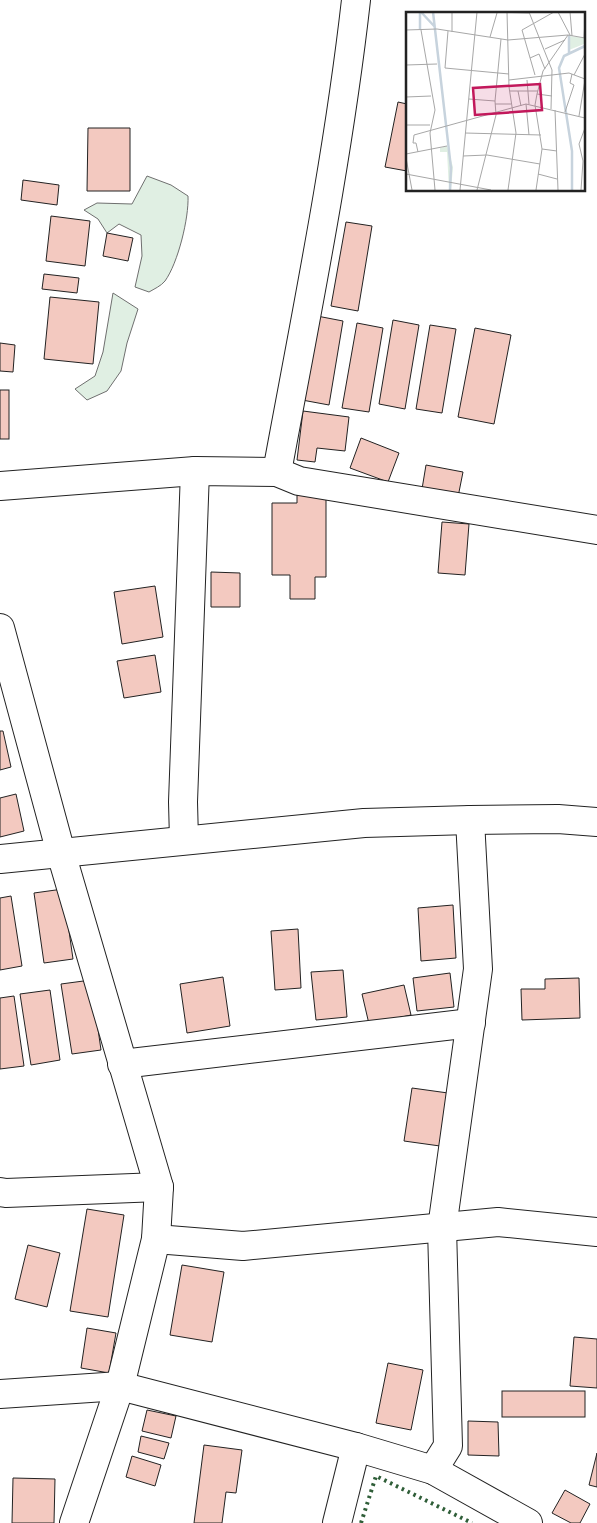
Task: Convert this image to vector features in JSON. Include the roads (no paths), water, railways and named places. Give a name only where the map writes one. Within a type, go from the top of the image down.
[{"type":"street","points":[[277,472],[325,214],[347,80],[356,0]]},
{"type":"street","points":[[184,840],[183,802],[195,471]]},
{"type":"street","points":[[0,486],[195,471],[277,472],[299,481],[597,530]]},
{"type":"street","points":[[0,628],[61,853],[159,1187],[156,1239],[120,1386],[74,1523]]},
{"type":"street","points":[[0,859],[364,823],[558,819],[597,822]]},
{"type":"street","points":[[433,1470],[448,1446],[442,1228],[478,969],[470,820]]},
{"type":"street","points":[[122,1064],[471,1023]]},
{"type":"street","points":[[0,1192],[159,1187]]},
{"type":"street","points":[[156,1239],[243,1246],[498,1222],[597,1232]]},
{"type":"street","points":[[0,1394],[120,1386],[356,1447],[433,1470],[528,1523]]},
{"type":"street","points":[[337,1523],[356,1447]]}]
